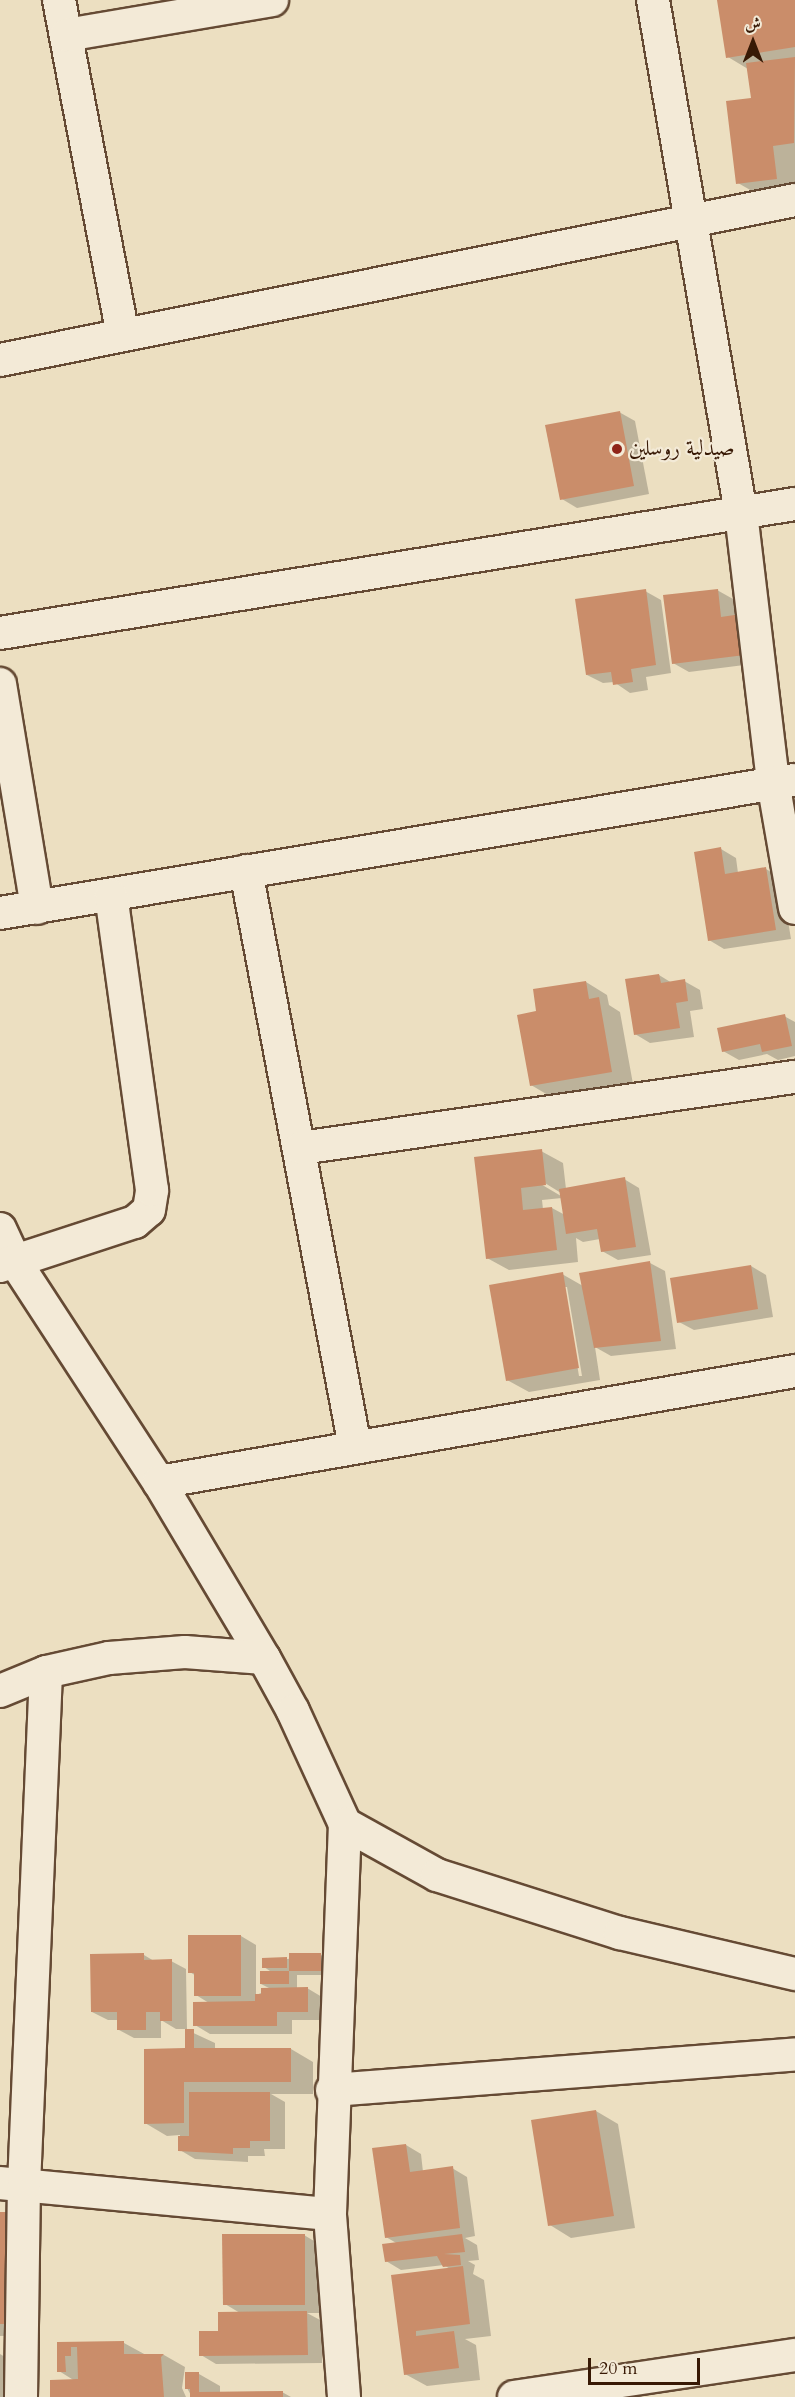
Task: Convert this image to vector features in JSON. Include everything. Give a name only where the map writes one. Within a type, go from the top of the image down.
[{"type":"street","points":[[58,0],[123,334]]},
{"type":"street","points":[[66,35],[272,0]]},
{"type":"street","points":[[653,0],[688,222],[741,513],[784,781],[795,908]]},
{"type":"street","points":[[0,360],[795,200]]},
{"type":"street","points":[[0,633],[795,504]]},
{"type":"street","points":[[0,684],[37,908]]},
{"type":"street","points":[[0,913],[784,781]]},
{"type":"street","points":[[246,871],[301,1148],[355,1447]]},
{"type":"street","points":[[8,1264],[135,1222],[149,1210],[152,1190],[111,896]]},
{"type":"street","points":[[301,1148],[795,1077]]},
{"type":"street","points":[[0,1229],[8,1264],[159,1482],[264,1658],[293,1711],[345,1824],[332,2090],[330,2214],[344,2397]]},
{"type":"street","points":[[159,1482],[795,1371]]},
{"type":"street","points":[[0,1691],[46,1672],[109,1658],[185,1652],[264,1658]]},
{"type":"street","points":[[21,2397],[12,2184],[46,1672]]},
{"type":"street","points":[[345,1824],[437,1875],[620,1933],[795,1974]]},
{"type":"street","points":[[332,2090],[795,2054]]},
{"type":"street","points":[[12,2184],[330,2214]]},
{"type":"street","points":[[514,2397],[795,2355]]},
{"type":"building","points":[[717,0],[795,0],[795,47],[726,58]]},
{"type":"building","points":[[795,57],[794,143],[773,146],[777,179],[736,184],[726,101],[751,98],[746,63]]},
{"type":"building","points":[[620,411],[634,486],[560,500],[545,425]]},
{"type":"building","points":[[646,589],[656,665],[631,669],[633,682],[613,685],[611,672],[586,675],[575,599]]},
{"type":"building","points":[[718,589],[721,617],[748,613],[753,654],[672,664],[663,595]]},
{"type":"building","points":[[721,847],[725,874],[766,867],[776,930],[708,941],[694,852]]},
{"type":"building","points":[[659,974],[661,983],[685,979],[688,1001],[676,1003],[680,1028],[634,1035],[625,979]]},
{"type":"building","points":[[586,981],[589,999],[599,997],[612,1072],[530,1086],[517,1015],[536,1011],[533,989]]},
{"type":"building","points":[[785,1014],[792,1046],[762,1052],[760,1044],[722,1052],[717,1028]]},
{"type":"building","points":[[542,1149],[546,1185],[521,1188],[523,1210],[552,1207],[557,1250],[486,1259],[474,1157]]},
{"type":"building","points":[[625,1177],[636,1247],[601,1252],[597,1229],[566,1234],[559,1189]]},
{"type":"building","points":[[650,1261],[661,1341],[594,1348],[579,1273]]},
{"type":"building","points":[[751,1265],[758,1309],[677,1323],[670,1278]]},
{"type":"building","points":[[563,1272],[579,1368],[506,1381],[489,1285]]},
{"type":"building","points":[[188,1935],[241,1935],[241,1996],[194,1996],[194,1973],[188,1973]]},
{"type":"building","points":[[144,1953],[144,1960],[172,1959],[172,2021],[160,2021],[160,2012],[146,2012],[146,2030],[117,2030],[117,2012],[91,2012],[90,1954]]},
{"type":"building","points":[[289,1953],[321,1953],[321,1971],[289,1971]]},
{"type":"building","points":[[287,1957],[287,1968],[262,1968],[262,1958]]},
{"type":"building","points":[[260,1971],[289,1971],[289,1984],[260,1984]]},
{"type":"building","points":[[308,1987],[308,2012],[277,2012],[277,2026],[193,2026],[193,2002],[255,2001],[255,1994],[261,1994],[261,1988]]},
{"type":"building","points":[[185,2029],[194,2029],[194,2048],[291,2048],[291,2082],[184,2082],[184,2123],[144,2124],[144,2049],[185,2048]]},
{"type":"building","points":[[189,2092],[270,2092],[270,2141],[250,2141],[250,2148],[233,2148],[233,2154],[178,2151],[178,2136],[189,2136]]},
{"type":"building","points":[[596,2110],[614,2216],[548,2226],[531,2120]]},
{"type":"building","points":[[406,2144],[410,2172],[453,2166],[460,2228],[385,2238],[372,2148]]},
{"type":"building","points":[[0,2212],[11,2212],[12,2324],[0,2324]]},
{"type":"building","points":[[222,2234],[305,2234],[305,2305],[223,2305]]},
{"type":"building","points":[[462,2234],[465,2252],[444,2254],[460,2255],[461,2265],[443,2267],[437,2256],[385,2262],[382,2244]]},
{"type":"building","points":[[463,2266],[470,2324],[416,2331],[416,2336],[454,2331],[459,2368],[404,2375],[391,2275]]},
{"type":"building","points":[[307,2311],[308,2355],[199,2356],[199,2331],[218,2331],[218,2312]]},
{"type":"building","points":[[124,2341],[124,2354],[164,2354],[161,2357],[164,2397],[50,2397],[50,2380],[78,2379],[77,2347],[71,2347],[71,2356],[65,2356],[66,2372],[57,2372],[57,2342]]},
{"type":"building","points":[[185,2372],[199,2372],[199,2392],[283,2391],[283,2397],[190,2397],[190,2389],[185,2389]]},
{"type":"place","name":"صيدلية روسلين","points":[[617,449]]}]
